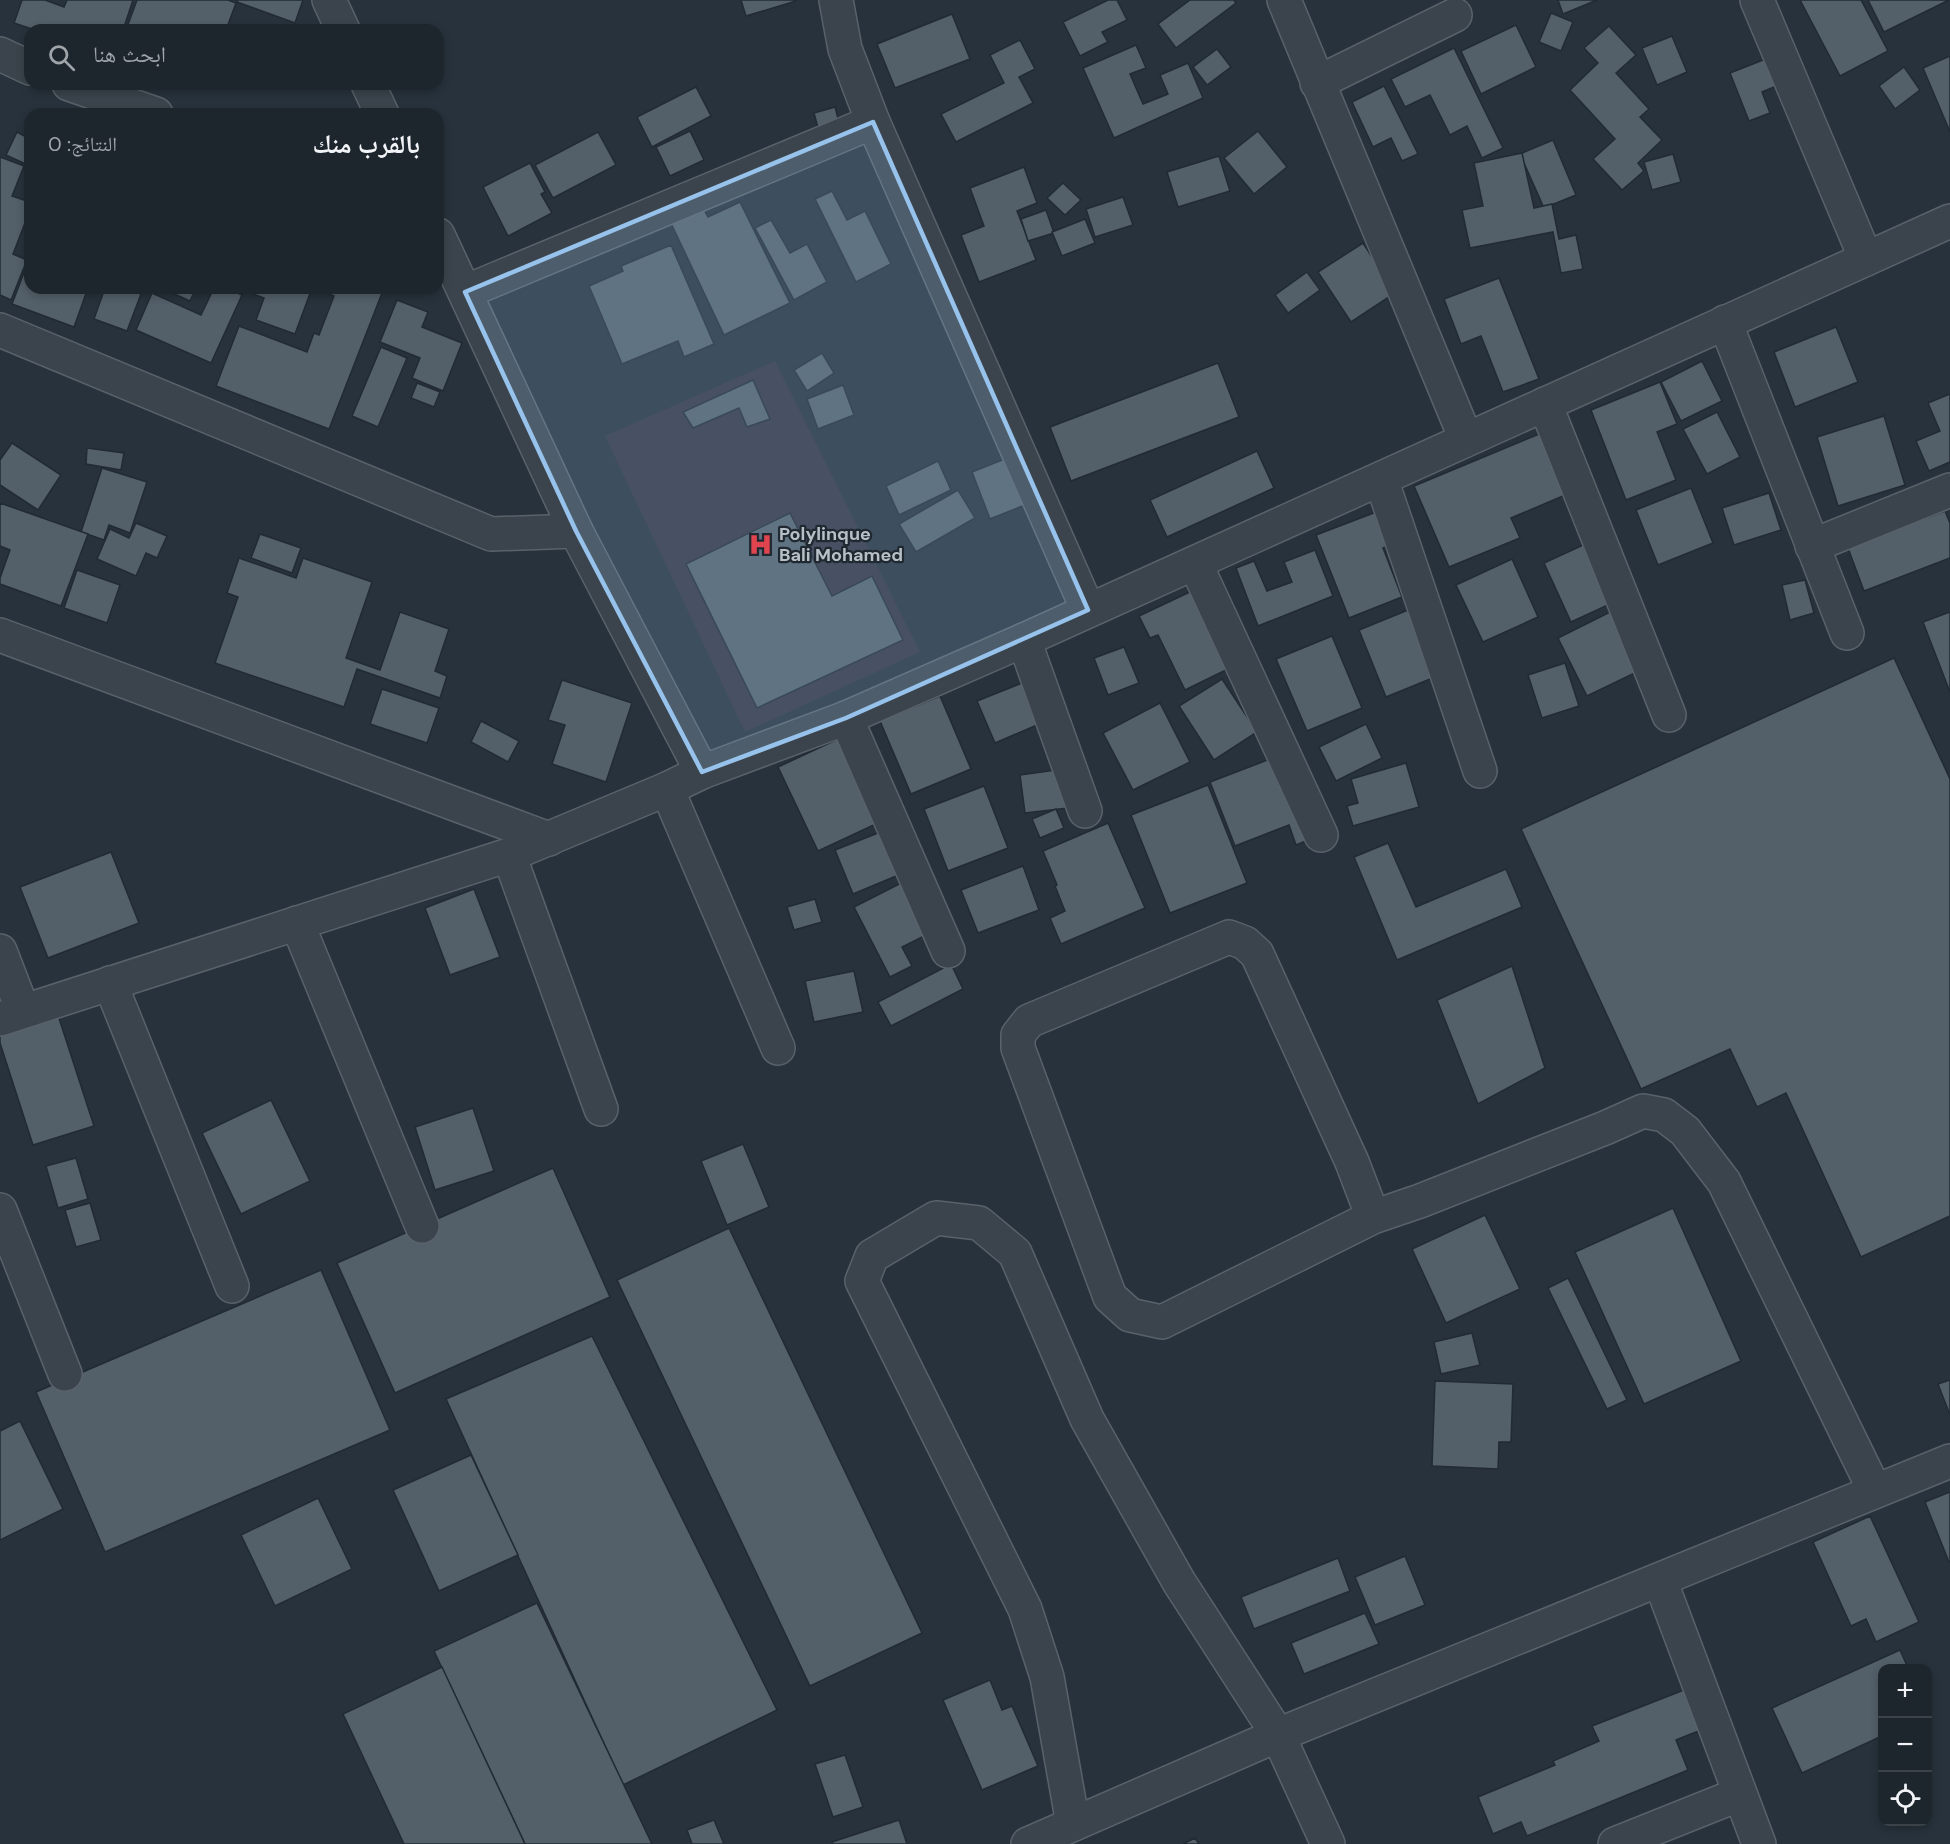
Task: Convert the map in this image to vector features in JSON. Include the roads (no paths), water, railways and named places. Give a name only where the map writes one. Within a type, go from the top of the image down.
[{"type":"street","points":[[329,0],[340,24]]},
{"type":"street","points":[[836,0],[845,49],[873,122],[1088,610]]},
{"type":"street","points":[[1284,0],[1466,439]]},
{"type":"street","points":[[1757,0],[1866,259]]},
{"type":"street","points":[[1317,82],[1455,15]]},
{"type":"street","points":[[0,54],[24,65]]},
{"type":"street","points":[[86,90],[139,108]]},
{"type":"street","points":[[371,90],[379,108]]},
{"type":"street","points":[[465,292],[873,122]]},
{"type":"street","points":[[0,951],[11,1015],[509,855],[702,772],[846,718],[1024,640],[1950,221]]},
{"type":"street","points":[[444,248],[576,531],[702,772]]},
{"type":"street","points":[[1725,322],[1847,633]]},
{"type":"street","points":[[0,330],[492,534],[576,531]]},
{"type":"street","points":[[1545,404],[1669,715]]},
{"type":"street","points":[[1381,479],[1480,771]]},
{"type":"street","points":[[1812,546],[1950,490]]},
{"type":"street","points":[[1195,562],[1321,835]]},
{"type":"street","points":[[0,634],[549,839]]},
{"type":"street","points":[[1024,640],[1085,811]]},
{"type":"street","points":[[846,718],[948,951]]},
{"type":"street","points":[[667,789],[778,1048]]},
{"type":"street","points":[[509,855],[601,1109]]},
{"type":"street","points":[[297,923],[422,1226]]},
{"type":"street","points":[[1373,1217],[1352,1162],[1257,954],[1245,943],[1229,937],[1029,1021],[1018,1035],[1018,1048],[1110,1297],[1130,1315],[1162,1322],[1373,1217],[1420,1202],[1643,1111],[1664,1115],[1684,1131],[1724,1182],[1875,1491]]},
{"type":"street","points":[[110,983],[232,1286]]},
{"type":"street","points":[[0,1210],[65,1374]]},
{"type":"street","points":[[1073,1824],[1047,1677],[1025,1609],[862,1281],[872,1256],[936,1218],[979,1223],[1015,1252],[1087,1419],[1179,1582],[1278,1735],[1328,1844]]},
{"type":"street","points":[[1028,1844],[1278,1735],[1950,1461]]},
{"type":"street","points":[[1660,1580],[1759,1844]]},
{"type":"street","points":[[1615,1844],[1740,1794]]},
{"type":"place","name":"Polylinque Bali Mohamed","points":[[761,544]]}]
